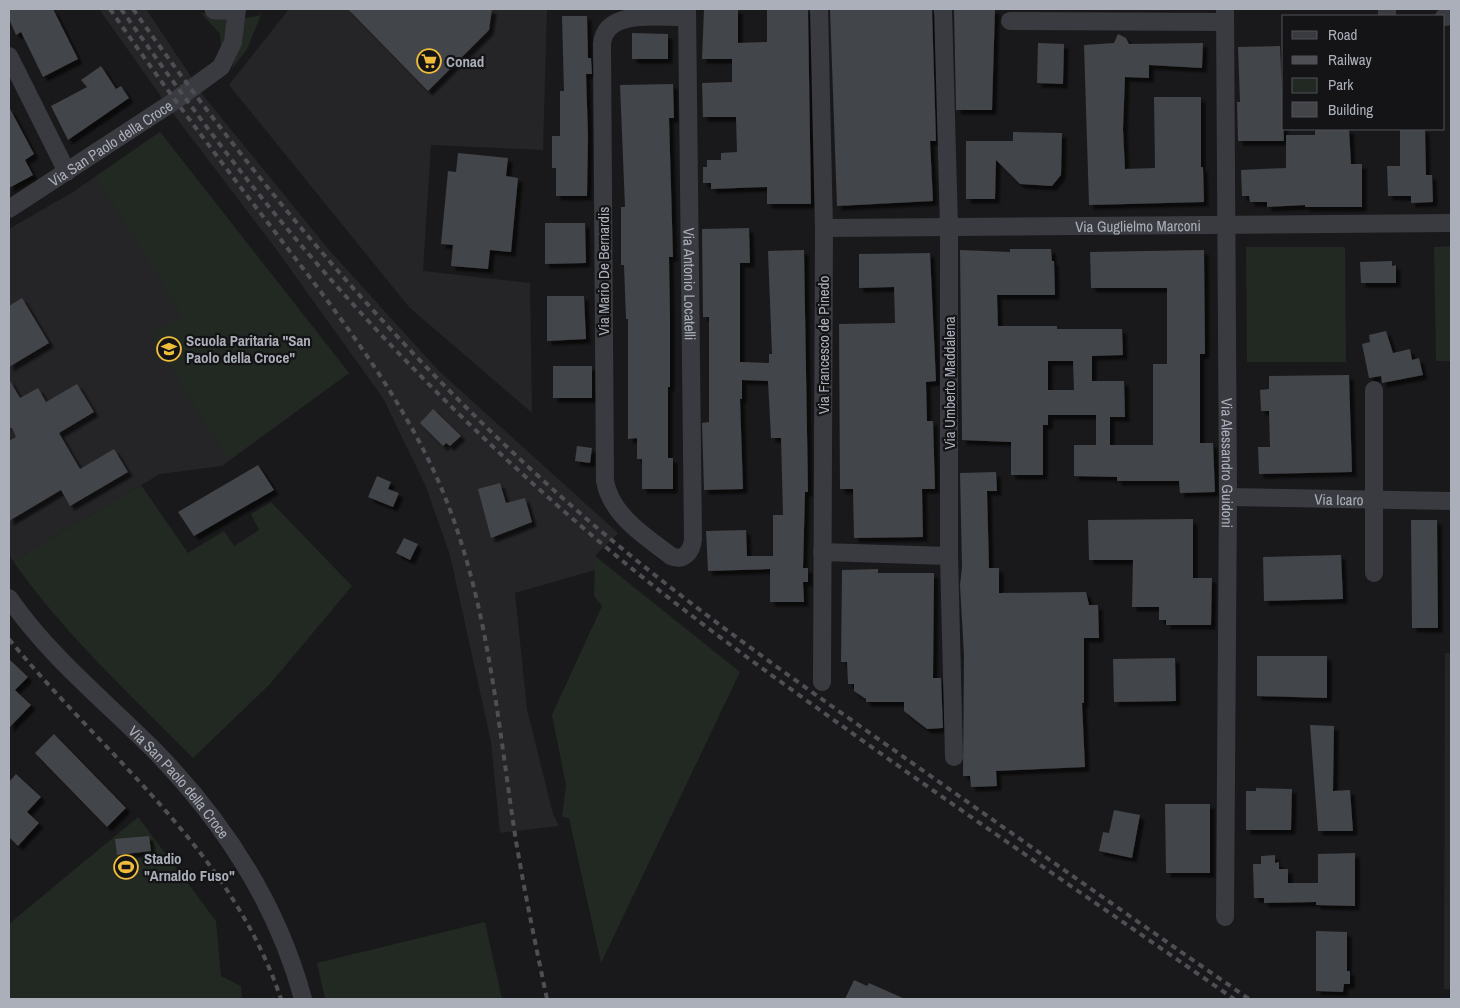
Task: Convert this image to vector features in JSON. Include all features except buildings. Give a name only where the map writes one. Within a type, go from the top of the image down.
[{"type":"street","points":[[215,9],[236,9]]},
{"type":"street","name":"Via San Paolo della Croce","points":[[9,209],[143,122],[221,67],[230,49],[236,9]]},
{"type":"street","name":"Via Francesco de Pinedo","points":[[819,9],[824,228],[822,682]]},
{"type":"street","name":"Via Umberto Maddalena","points":[[943,9],[949,226],[949,556],[954,757]]},
{"type":"street","name":"Via Mario De Bernardis","points":[[684,557],[678,559],[671,556],[624,517],[610,498],[605,481],[602,44],[608,27],[620,19],[687,13]]},
{"type":"street","name":"Via Antonio Locatelli","points":[[684,557],[691,548],[693,539],[687,13]]},
{"type":"street","points":[[1010,22],[1225,15]]},
{"type":"street","name":"Via Alessandro Guidoni","points":[[1225,15],[1228,497],[1225,917]]},
{"type":"street","points":[[9,56],[67,172]]},
{"type":"street","name":"Via Guglielmo Marconi","points":[[824,228],[1451,224]]},
{"type":"street","points":[[1374,390],[1374,573]]},
{"type":"street","name":"Via Icaro","points":[[1228,497],[1374,501],[1451,500]]},
{"type":"street","points":[[822,552],[949,556]]},
{"type":"street","name":"Via San Paolo della Croce","points":[[9,598],[54,652],[180,778],[224,831],[246,865],[268,906],[290,960],[302,999]]},
{"type":"shaded area","points":[[99,9],[146,9],[206,99],[330,251],[439,371],[618,533],[595,556],[595,570],[515,593],[527,709],[553,814],[559,826],[500,833],[491,742],[450,555],[426,487],[383,398],[273,245],[174,115]]},
{"type":"shaded area","points":[[289,9],[547,9],[543,150],[431,145],[423,271],[530,283],[532,413],[409,307],[229,85]]},
{"type":"shaded area","name":"Scuola Paritaria \"San Paolo della Croce\"","points":[[160,132],[349,373],[222,466],[160,474],[13,561],[9,555],[9,229],[73,192]]},
{"type":"shaded area","points":[[1445,653],[1451,653],[1451,989],[1444,989]]},
{"type":"green space","points":[[201,13],[230,18],[230,32],[221,49],[220,34]]},
{"type":"green space","points":[[261,15],[247,49],[232,69],[240,36],[241,19]]},
{"type":"green space","points":[[160,132],[349,373],[229,460],[151,336],[182,315],[96,176]]},
{"type":"green space","points":[[1451,246],[1451,361],[1436,361],[1434,247]]},
{"type":"green space","points":[[1246,247],[1345,247],[1346,362],[1247,362]]},
{"type":"green space","points":[[141,485],[188,553],[224,531],[234,546],[259,530],[251,514],[271,502],[352,586],[270,684],[193,758],[76,639],[13,561]]},
{"type":"green space","points":[[595,556],[740,672],[601,963],[569,818],[562,817],[566,785],[552,715],[602,606],[594,596]]},
{"type":"green space","name":"Stadio \"Arnaldo Fuso\"","points":[[138,817],[216,921],[221,976],[241,986],[242,999],[9,999],[9,924]]},
{"type":"green space","points":[[485,922],[502,999],[325,999],[317,963]]},
{"type":"railway","points":[[110,9],[186,115],[336,312],[401,409],[437,478],[468,566],[479,611],[496,703],[516,841],[547,999]]},
{"type":"railway","points":[[121,9],[228,155],[308,254],[395,349],[533,484],[643,578],[740,652],[937,793],[1234,999]]},
{"type":"railway","points":[[133,9],[231,141],[335,267],[389,328],[446,387],[566,501],[684,598],[766,659],[1249,999]]},
{"type":"railway","points":[[9,639],[46,682],[162,807],[198,850],[231,896],[259,945],[281,999]]},
{"type":"place","name":"Conad","points":[[429,61]]},
{"type":"place","name":"Scuola Paritaria \"San Paolo della Croce\"","points":[[169,349]]},
{"type":"place","name":"Stadio \"Arnaldo Fuso\"","points":[[126,867]]}]
